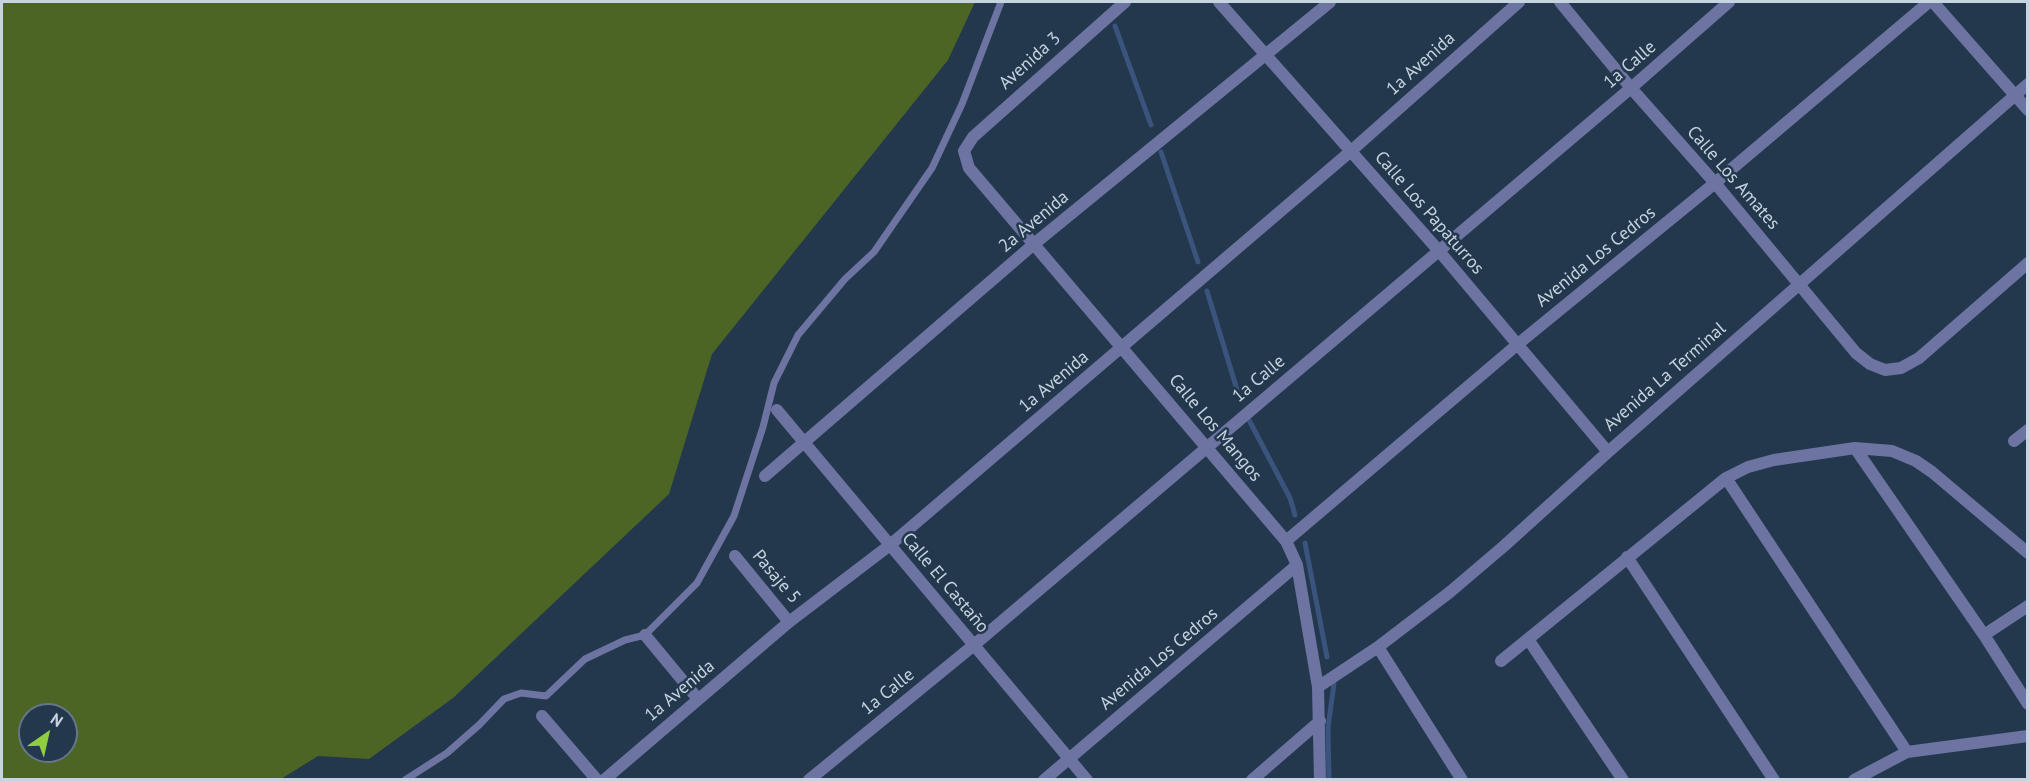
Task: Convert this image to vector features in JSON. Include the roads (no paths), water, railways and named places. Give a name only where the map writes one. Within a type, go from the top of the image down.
[{"type":"street","name":"Avenida 3","points":[[964,151],[973,137],[1125,2]]},
{"type":"street","name":"Calle Los Papaturros","points":[[1219,2],[1438,250],[1608,452]]},
{"type":"street","name":"2a Avenida","points":[[765,476],[1034,244],[1330,2]]},
{"type":"street","name":"1a Avenida","points":[[604,780],[789,622],[890,545],[1351,151],[1519,2]]},
{"type":"street","name":"Calle Los Amates","points":[[1560,2],[1631,88],[1715,183],[1856,353],[1870,364],[1885,370],[1901,368],[1919,358],[2028,263]]},
{"type":"street","name":"1a Calle","points":[[809,780],[974,645],[1631,88],[1729,2]]},
{"type":"street","points":[[1931,2],[2028,110]]},
{"type":"street","name":"Avenida Los Cedros","points":[[1286,540],[1518,344],[1931,2]]},
{"type":"street","name":"Avenida La Terminal","points":[[1318,687],[1378,647],[1450,592],[2028,84]]},
{"type":"street","name":"Calle Los Mangos","points":[[964,151],[969,168],[1286,540],[1297,565],[1318,687],[1320,780]]},
{"type":"street","name":"Calle El Castaño","points":[[777,410],[1087,780]]},
{"type":"street","points":[[2014,441],[2028,430]]},
{"type":"street","points":[[1855,448],[1984,635],[2028,704]]},
{"type":"street","points":[[1501,661],[1726,478],[1748,467],[1774,460],[1855,448],[1892,452],[1916,461],[1932,472],[2028,553]]},
{"type":"street","points":[[1726,478],[1907,752]]},
{"type":"street","name":"Pasaje 5","points":[[735,556],[789,622]]},
{"type":"street","points":[[1627,557],[1774,780]]},
{"type":"street","name":"Avenida Los Cedros","points":[[1044,780],[1297,565]]},
{"type":"street","points":[[1984,635],[2028,606]]},
{"type":"street","points":[[645,635],[698,699]]},
{"type":"street","points":[[1528,639],[1623,780]]},
{"type":"street","points":[[1378,647],[1462,780]]},
{"type":"street","points":[[542,716],[597,780]]},
{"type":"street","points":[[1252,780],[1320,721]]},
{"type":"street","points":[[1854,780],[1907,752],[2028,736]]},
{"type":"lane","points":[[405,780],[447,753],[504,699],[521,693],[546,696],[585,659],[625,640],[645,635],[697,583],[734,516],[763,427],[774,383],[798,335],[846,279],[874,252],[932,168],[962,104],[1001,2]]},
{"type":"waterway","points":[[1115,26],[1151,125]]},
{"type":"waterway","points":[[1161,152],[1198,262]]},
{"type":"waterway","points":[[1207,291],[1238,393]]},
{"type":"waterway","points":[[1249,420],[1290,498],[1295,515]]},
{"type":"waterway","points":[[1305,543],[1327,657]]},
{"type":"waterway","points":[[1329,780],[1328,727],[1334,684]]}]
